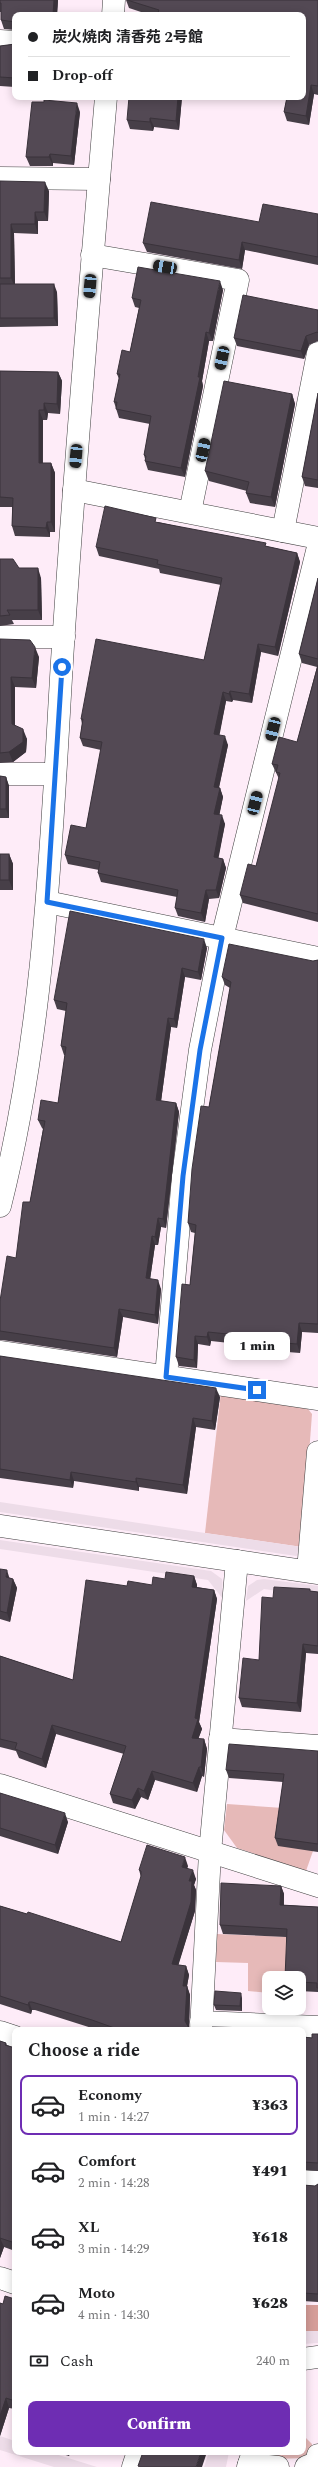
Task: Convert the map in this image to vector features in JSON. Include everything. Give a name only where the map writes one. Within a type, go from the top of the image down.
[{"type":"street","points":[[113,12],[114,0]]},
{"type":"street","points":[[0,41],[12,42]]},
{"type":"street","points":[[0,1206],[13,1153],[27,1078],[37,1008],[47,902],[74,490],[106,100]]},
{"type":"street","points":[[0,178],[99,179]]},
{"type":"street","points":[[92,255],[238,280],[190,512]]},
{"type":"street","points":[[283,531],[318,353]]},
{"type":"street","points":[[74,490],[318,538]]},
{"type":"street","points":[[166,1377],[183,1176],[200,1050],[222,938],[318,547]]},
{"type":"street","points":[[0,637],[64,637]]},
{"type":"street","points":[[0,774],[55,774]]},
{"type":"street","points":[[47,902],[318,958]]},
{"type":"street","points":[[0,1352],[318,1400]]},
{"type":"street","points":[[0,1526],[313,1572],[318,1452]]},
{"type":"street","points":[[237,1561],[210,1852],[201,2026],[318,2027]]},
{"type":"street","points":[[220,1739],[318,1746]]},
{"type":"street","points":[[0,1785],[318,1886]]},
{"type":"street","points":[[0,2032],[12,2036]]},
{"type":"street","points":[[306,2181],[318,2182]]},
{"type":"street","points":[[0,2278],[12,2282]]},
{"type":"street","points":[[306,2359],[318,2357]]},
{"type":"street","points":[[134,2467],[137,2455]]},
{"type":"street","points":[[306,2467],[316,2463],[318,2455]]},
{"type":"street","points":[[250,2461],[278,2467]]},
{"type":"shaded area","points":[[221,1392],[304,1404],[312,1414],[302,1547],[205,1533]]},
{"type":"shaded area","points":[[0,1502],[302,1547],[300,1554],[296,1556],[0,1512]]},
{"type":"shaded area","points":[[0,1540],[211,1571],[222,1579],[223,1599],[208,1580],[0,1549]]},
{"type":"shaded area","points":[[264,1579],[318,1586],[318,1597],[264,1589],[246,1601],[248,1586],[257,1580]]},
{"type":"shaded area","points":[[227,1804],[283,1808],[313,1851],[306,1871],[237,1848],[224,1830]]},
{"type":"shaded area","points":[[217,1934],[289,1937],[287,1971],[262,1971],[262,1992],[248,1991],[248,1963],[216,1962]]},
{"type":"shaded area","points":[[306,2305],[318,2305],[318,2331],[306,2331]]},
{"type":"shaded area","points":[[306,2331],[318,2331],[318,2343],[306,2344]]},
{"type":"shaded area","points":[[0,2436],[12,2440],[12,2454],[0,2450]]},
{"type":"shaded area","points":[[306,2438],[312,2444],[311,2452],[306,2458],[273,2459],[268,2455],[306,2455]]},
{"type":"shaded area","points":[[16,2455],[59,2455],[97,2467],[54,2467]]},
{"type":"shaded area","points":[[208,2455],[228,2455],[226,2467],[204,2467]]},
{"type":"building","points":[[0,0],[54,0],[53,12],[12,12],[12,22],[1,20]]},
{"type":"building","points":[[127,0],[318,0],[318,86],[311,85],[306,116],[284,112],[286,100],[306,100],[306,12],[158,12],[159,10]]},
{"type":"building","points":[[12,44],[12,78],[0,77],[0,46]]},
{"type":"building","points":[[44,100],[77,103],[71,156],[50,154],[49,157],[26,157],[32,102],[44,102]]},
{"type":"building","points":[[129,100],[178,100],[176,121],[150,118],[150,122],[127,120]]},
{"type":"building","points":[[0,181],[45,182],[44,212],[35,212],[35,224],[11,224],[11,278],[0,278]]},
{"type":"building","points":[[151,202],[259,222],[263,204],[318,214],[318,257],[242,242],[239,260],[143,243]]},
{"type":"building","points":[[138,267],[220,281],[209,333],[206,332],[198,377],[200,377],[181,468],[145,461],[146,456],[144,455],[151,416],[116,409],[117,402],[114,402],[120,374],[117,374],[122,350],[130,352],[141,300],[132,298]]},
{"type":"building","points":[[0,284],[54,284],[54,318],[0,318]]},
{"type":"building","points":[[243,295],[318,310],[318,333],[317,332],[306,336],[301,351],[234,338]]},
{"type":"building","points":[[0,371],[58,372],[57,404],[44,403],[44,410],[39,410],[39,463],[51,463],[51,522],[47,522],[46,528],[12,526],[13,498],[0,497]]},
{"type":"building","points":[[224,381],[292,394],[271,497],[246,493],[249,482],[205,471]]},
{"type":"building","points":[[318,393],[318,480],[302,477]]},
{"type":"building","points":[[105,506],[156,518],[155,522],[266,543],[265,546],[297,553],[275,647],[258,644],[249,694],[230,691],[229,694],[223,692],[214,734],[225,736],[214,787],[220,788],[214,814],[222,815],[214,857],[223,859],[216,890],[206,890],[201,913],[175,908],[178,890],[98,873],[100,862],[65,855],[71,825],[86,828],[102,742],[80,738],[83,719],[81,719],[96,639],[204,660],[222,578],[157,564],[158,560],[96,547]]},
{"type":"building","points":[[0,559],[13,559],[19,568],[38,568],[38,610],[7,610],[10,615],[0,616]]},
{"type":"building","points":[[318,578],[318,659],[299,654]]},
{"type":"building","points":[[0,639],[30,640],[35,647],[32,678],[11,677],[12,724],[23,729],[23,742],[9,752],[0,753]]},
{"type":"building","points":[[318,665],[318,914],[240,895],[248,864],[256,866],[280,773],[276,772],[278,765],[272,764],[279,737],[297,742]]},
{"type":"building","points":[[0,776],[6,777],[6,809],[0,809]]},
{"type":"building","points":[[0,854],[9,854],[9,880],[0,880]]},
{"type":"building","points":[[70,911],[204,939],[198,972],[182,968],[174,1019],[168,1018],[156,1100],[176,1103],[163,1219],[158,1218],[155,1237],[152,1236],[146,1278],[158,1280],[155,1315],[119,1309],[114,1348],[0,1331],[0,1301],[7,1256],[16,1258],[23,1202],[30,1202],[45,1121],[38,1120],[41,1100],[58,1103],[66,1047],[61,1046],[67,1003],[54,1000]]},
{"type":"building","points":[[229,944],[313,961],[318,960],[318,1324],[299,1323],[297,1344],[247,1340],[247,1336],[208,1332],[207,1337],[195,1336],[194,1360],[176,1357],[182,1284],[190,1285],[196,1225],[188,1223],[192,1169],[201,1106],[209,1107],[231,982],[222,977]]},
{"type":"building","points":[[0,1356],[216,1388],[212,1421],[193,1418],[183,1485],[136,1478],[136,1482],[71,1472],[70,1480],[0,1469]]},
{"type":"building","points":[[0,1569],[7,1570],[6,1577],[13,1579],[7,1613],[0,1611]]},
{"type":"building","points":[[166,1572],[194,1576],[192,1587],[214,1590],[195,1718],[198,1719],[192,1738],[204,1739],[201,1767],[199,1767],[193,1783],[152,1771],[144,1791],[138,1788],[132,1800],[110,1794],[126,1746],[52,1725],[42,1759],[15,1749],[17,1743],[0,1739],[0,1656],[73,1680],[86,1580],[127,1586],[128,1581],[152,1585],[153,1577],[165,1579]]},
{"type":"building","points":[[274,1587],[310,1589],[310,1591],[318,1592],[318,1646],[303,1644],[297,1703],[239,1698],[243,1658],[259,1660],[262,1597],[273,1598]]},
{"type":"building","points":[[229,1744],[318,1751],[318,1844],[275,1838],[284,1774],[226,1770]]},
{"type":"building","points":[[0,1793],[65,1813],[55,1845],[0,1828]]},
{"type":"building","points":[[147,1845],[185,1857],[182,1867],[193,1870],[189,1881],[192,1881],[191,1902],[172,1964],[186,1966],[183,1986],[187,1986],[185,2021],[188,2027],[112,2027],[32,2002],[29,2002],[28,2005],[0,1996],[0,1906],[27,1914],[28,1912],[121,1942],[141,1876],[141,1871],[139,1870]]},
{"type":"building","points":[[221,1883],[281,1886],[280,1905],[318,1907],[318,1988],[317,1983],[306,1982],[306,1971],[285,1971],[287,1929],[220,1925]]},
{"type":"building","points":[[215,1991],[241,1993],[240,2006],[214,2005]]},
{"type":"building","points":[[312,2034],[318,2034],[318,2163],[306,2162],[306,2037],[312,2038]]},
{"type":"building","points":[[0,2041],[6,2043],[5,2045],[12,2047],[12,2242],[0,2238]]},
{"type":"building","points":[[318,2184],[318,2294],[306,2293],[306,2185],[315,2186]]},
{"type":"building","points":[[5,2296],[12,2298],[12,2400],[6,2398],[0,2416],[0,2303],[3,2304]]},
{"type":"building","points":[[142,2455],[200,2455],[196,2467],[138,2466]]},
{"type":"route","points":[[62,667],[47,902],[222,938],[200,1050],[183,1176],[166,1377],[257,1390]]}]
